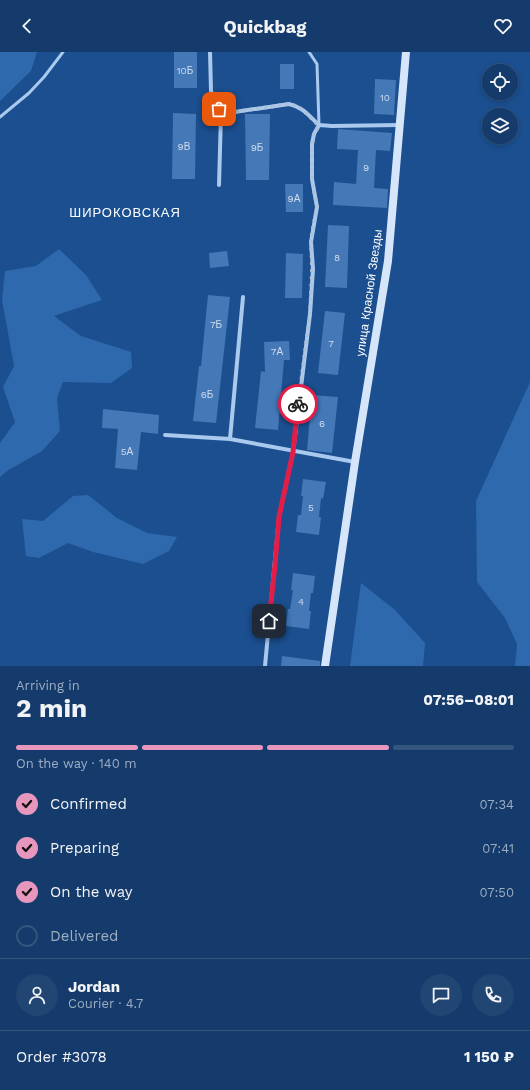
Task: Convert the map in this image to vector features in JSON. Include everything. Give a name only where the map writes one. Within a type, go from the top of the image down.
[{"type":"street","points":[[210,52],[210,91],[221,114],[219,185]]},
{"type":"street","name":"улица Красной Звезды","points":[[325,666],[355,462],[388,262],[406,52]]},
{"type":"street","points":[[221,114],[289,104],[297,106],[319,126],[399,125]]},
{"type":"street","points":[[264,666],[279,517],[293,452],[310,314],[312,269],[311,242],[317,207],[312,180],[312,150],[314,134],[319,126]]},
{"type":"street","points":[[230,439],[243,296]]},
{"type":"street","points":[[165,435],[230,439],[293,452],[355,462]]},
{"type":"lane","points":[[0,117],[39,83],[63,52]]},
{"type":"lane","points":[[309,52],[316,64],[319,126]]},
{"type":"shaded area","points":[[0,52],[37,52],[31,71],[0,101]]},
{"type":"shaded area","points":[[59,249],[86,275],[102,300],[54,316],[81,336],[131,352],[132,368],[111,383],[63,382],[57,398],[60,431],[42,451],[7,471],[0,477],[0,443],[15,422],[3,387],[14,366],[2,300],[5,271],[36,266]]},
{"type":"shaded area","points":[[530,382],[530,666],[515,666],[517,644],[505,618],[477,582],[476,501]]},
{"type":"shaded area","points":[[88,495],[117,518],[147,533],[177,537],[169,551],[143,564],[93,552],[68,543],[39,558],[26,556],[22,519],[43,521],[73,496]]},
{"type":"shaded area","points":[[361,583],[395,610],[425,643],[423,666],[350,666]]},
{"type":"building","points":[[174,52],[197,52],[197,88],[174,88]]},
{"type":"building","points":[[280,64],[294,64],[294,89],[280,89]]},
{"type":"building","points":[[375,79],[396,80],[394,115],[374,114]]},
{"type":"building","points":[[173,113],[196,114],[195,179],[172,179]]},
{"type":"building","points":[[245,114],[270,114],[269,180],[246,180]]},
{"type":"building","points":[[338,129],[392,133],[390,151],[376,150],[374,188],[388,189],[387,208],[333,205],[334,182],[356,184],[358,150],[337,149]]},
{"type":"building","points":[[285,184],[303,184],[303,212],[286,212]]},
{"type":"building","points":[[328,225],[349,226],[347,288],[325,287]]},
{"type":"building","points":[[227,251],[229,266],[210,268],[209,253]]},
{"type":"building","points":[[286,253],[303,254],[302,298],[285,298]]},
{"type":"building","points":[[208,295],[230,297],[216,423],[193,421],[199,366],[201,366]]},
{"type":"building","points":[[325,311],[345,313],[338,375],[318,373]]},
{"type":"building","points":[[289,341],[290,360],[284,360],[278,430],[255,428],[261,371],[265,372],[264,342]]},
{"type":"building","points":[[312,395],[338,397],[332,453],[307,450]]},
{"type":"building","points":[[103,409],[159,415],[158,434],[141,432],[137,470],[115,468],[118,429],[102,428]]},
{"type":"building","points":[[303,479],[326,482],[323,499],[321,498],[319,535],[296,532],[298,515],[301,515]]},
{"type":"building","points":[[293,573],[315,576],[313,593],[311,593],[309,629],[286,626],[288,609],[290,609],[293,590],[291,590]]},
{"type":"building","points":[[282,656],[320,661],[320,666],[281,666]]},
{"type":"way so far","points":[[219,109],[221,114],[289,104],[297,106],[308,113],[319,126],[314,134],[312,144],[312,180],[317,207],[311,242],[312,269],[310,314],[298,404]]},
{"type":"district","name":"ШИРОКОВСКАЯ","points":[[125,212]]},
{"type":"route","points":[[269,621],[279,517],[293,452],[298,404]]}]
